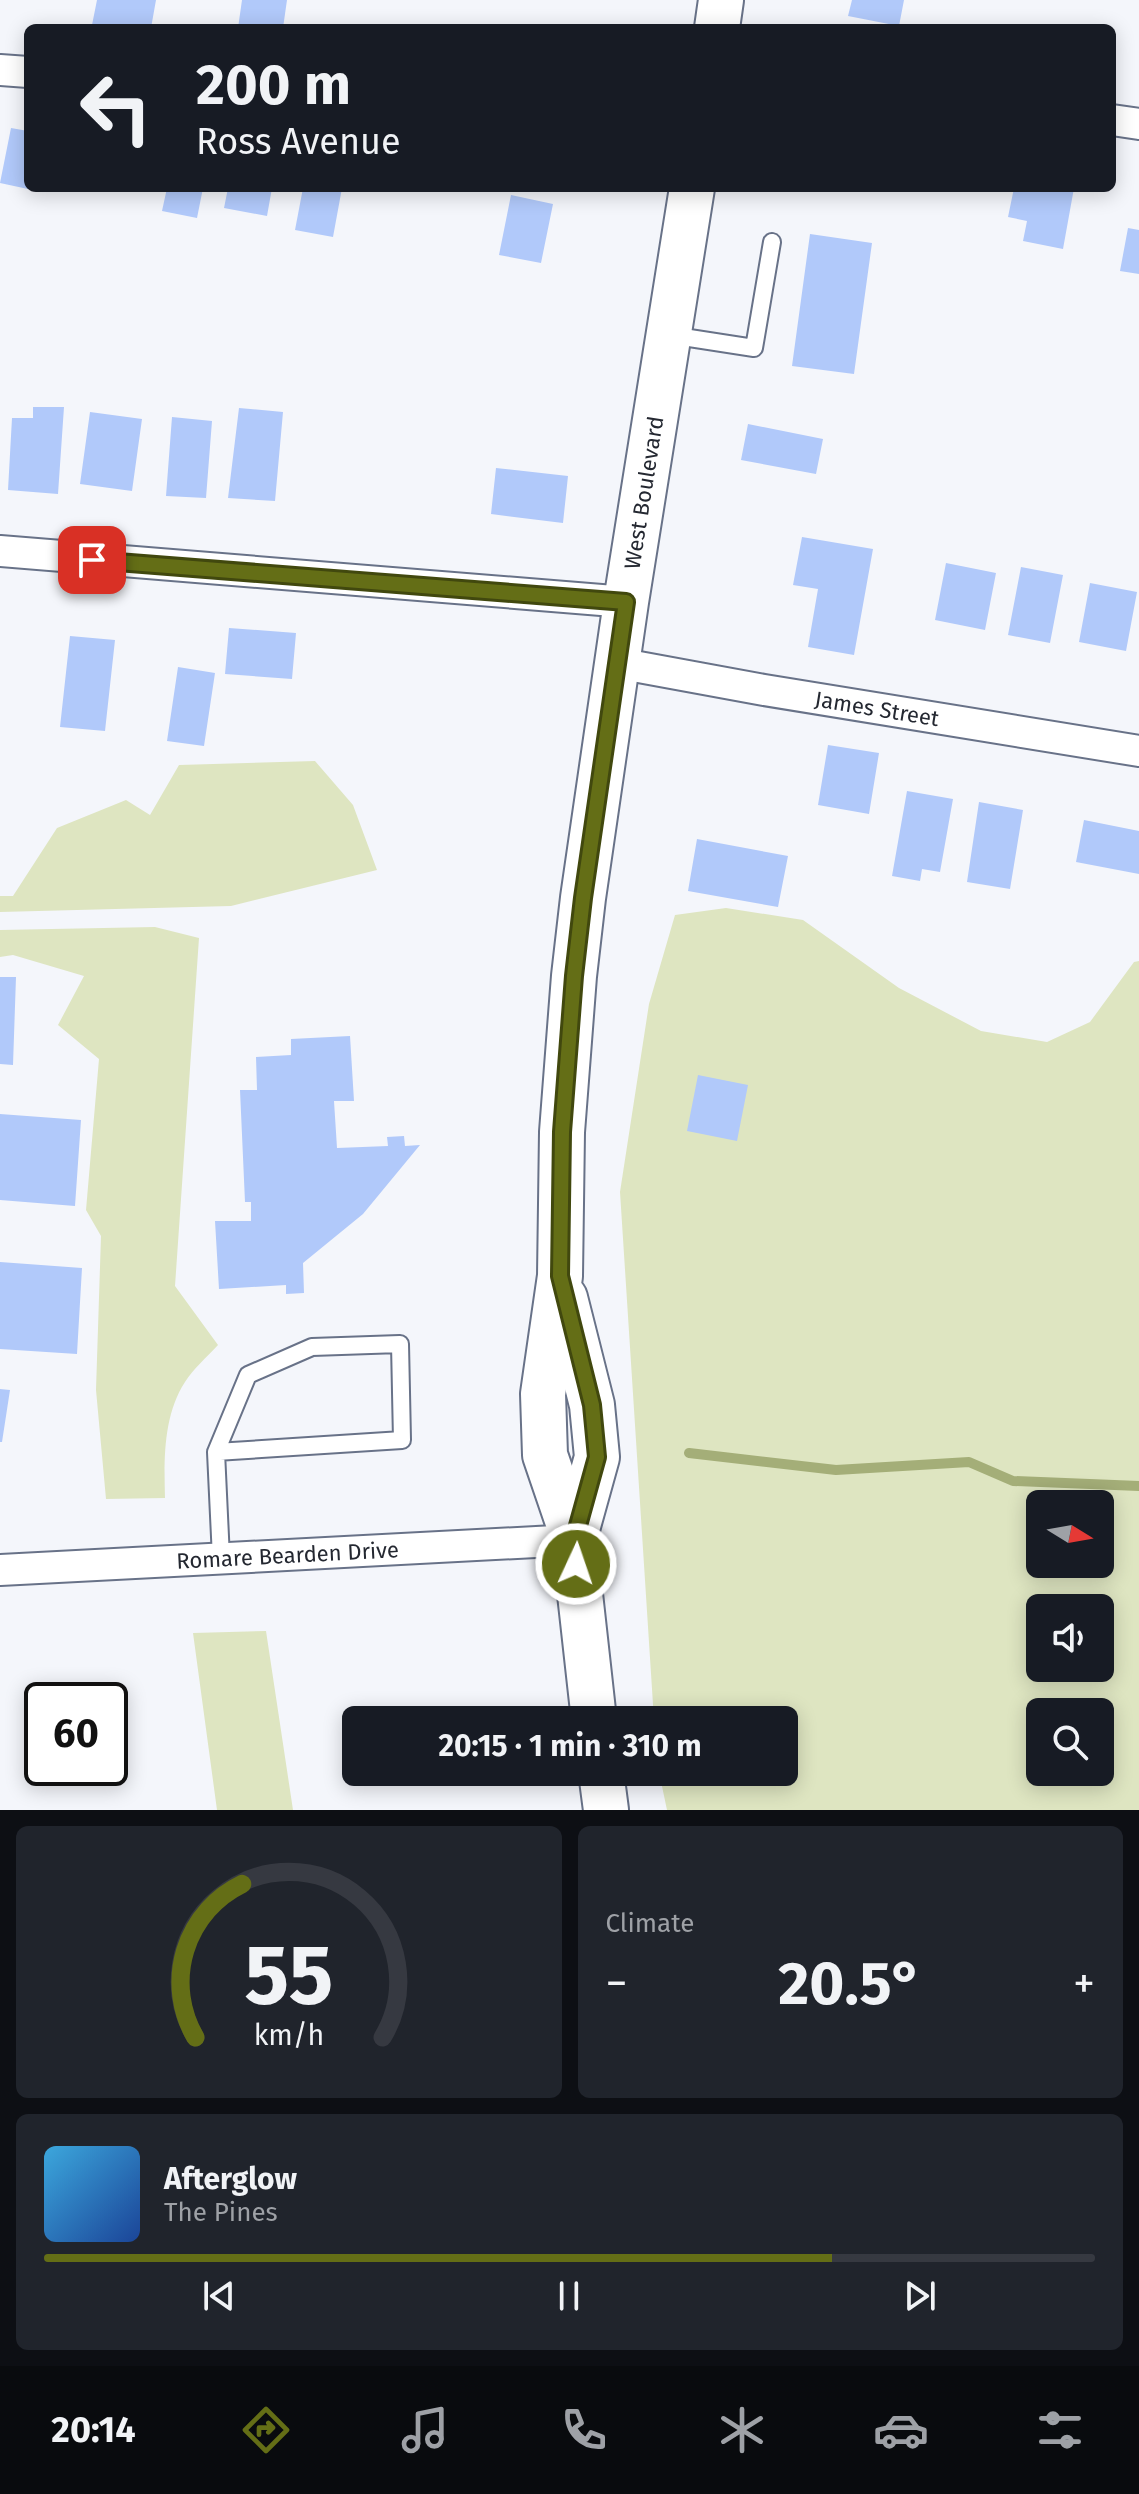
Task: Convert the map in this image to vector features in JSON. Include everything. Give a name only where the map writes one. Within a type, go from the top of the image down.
[{"type":"main road","points":[[718,24],[721,0]]},
{"type":"main road","name":"West Boulevard","points":[[592,1706],[574,1540],[597,1457],[592,1405],[560,1276],[562,1132],[574,976],[617,663],[691,192]]},
{"type":"main road","points":[[603,1786],[606,1810]]},
{"type":"street","points":[[0,70],[24,72]]},
{"type":"street","points":[[1116,121],[1139,124]]},
{"type":"street","points":[[0,551],[626,602]]},
{"type":"street","name":"James Street","points":[[617,663],[1139,751]]},
{"type":"street","name":"Romare Bearden Drive","points":[[0,1570],[574,1540]]},
{"type":"lane","points":[[668,334],[754,348],[772,242]]},
{"type":"lane","points":[[216,1452],[402,1440],[400,1344],[312,1347],[248,1375],[216,1452],[221,1558]]},
{"type":"green space","points":[[315,761],[353,805],[377,870],[231,906],[0,912],[0,896],[13,896],[57,828],[126,800],[150,815],[179,765]]},
{"type":"green space","points":[[726,908],[803,920],[899,988],[981,1031],[1047,1042],[1090,1022],[1134,962],[1139,961],[1139,1810],[667,1810],[662,1786],[798,1786],[798,1706],[653,1706],[620,1192],[649,1004],[675,915]]},
{"type":"green space","points":[[155,927],[199,938],[175,1286],[218,1345],[188,1377],[172,1409],[165,1454],[165,1498],[106,1499],[96,1390],[101,1236],[86,1210],[99,1059],[58,1025],[84,976],[13,955],[0,957],[0,930]]},
{"type":"green space","points":[[266,1631],[293,1810],[217,1810],[193,1633]]},
{"type":"building","points":[[97,0],[156,0],[152,24],[92,24]]},
{"type":"building","points":[[242,0],[287,0],[284,24],[239,24]]},
{"type":"building","points":[[852,0],[904,0],[899,24],[848,16]]},
{"type":"building","points":[[11,128],[24,130],[24,188],[0,183]]},
{"type":"building","points":[[166,192],[202,192],[197,218],[162,211]]},
{"type":"building","points":[[227,192],[271,192],[267,216],[224,208]]},
{"type":"building","points":[[302,192],[341,192],[333,237],[295,230]]},
{"type":"building","points":[[1013,192],[1073,192],[1063,249],[1023,241],[1027,221],[1008,217]]},
{"type":"building","points":[[511,195],[553,204],[541,263],[499,255]]},
{"type":"building","points":[[1128,228],[1139,230],[1139,274],[1120,271]]},
{"type":"building","points":[[810,234],[872,243],[854,374],[792,366]]},
{"type":"building","points":[[33,407],[64,407],[58,494],[8,490],[12,418],[33,418]]},
{"type":"building","points":[[239,408],[283,412],[275,501],[228,498]]},
{"type":"building","points":[[90,412],[142,419],[132,491],[80,484]]},
{"type":"building","points":[[172,417],[212,421],[206,498],[166,496]]},
{"type":"building","points":[[748,424],[823,439],[816,474],[741,460]]},
{"type":"building","points":[[496,468],[568,476],[563,523],[491,514]]},
{"type":"building","points":[[802,537],[873,549],[854,655],[808,647],[818,589],[793,585]]},
{"type":"building","points":[[946,563],[996,573],[985,630],[935,620]]},
{"type":"building","points":[[1021,567],[1063,575],[1050,643],[1008,635]]},
{"type":"building","points":[[1090,583],[1137,592],[1126,651],[1079,642]]},
{"type":"building","points":[[229,628],[296,633],[292,679],[225,674]]},
{"type":"building","points":[[70,636],[115,640],[105,731],[60,727]]},
{"type":"building","points":[[178,667],[215,673],[204,746],[167,741]]},
{"type":"building","points":[[828,745],[879,753],[869,814],[818,805]]},
{"type":"building","points":[[907,791],[953,799],[940,872],[922,869],[920,881],[892,876]]},
{"type":"building","points":[[979,802],[1023,810],[1010,889],[967,882]]},
{"type":"building","points":[[1084,820],[1139,831],[1139,874],[1076,862]]},
{"type":"building","points":[[697,839],[788,856],[778,907],[688,891]]},
{"type":"building","points":[[0,977],[16,977],[13,1065],[0,1064]]},
{"type":"building","points":[[350,1036],[354,1101],[334,1101],[337,1148],[388,1146],[387,1137],[404,1136],[405,1146],[420,1145],[363,1214],[303,1263],[304,1293],[286,1294],[286,1285],[219,1289],[215,1221],[251,1221],[251,1202],[245,1202],[240,1090],[257,1090],[256,1057],[291,1055],[291,1039]]},
{"type":"building","points":[[698,1075],[748,1085],[737,1141],[687,1131]]},
{"type":"building","points":[[0,1114],[81,1120],[75,1206],[0,1200]]},
{"type":"building","points":[[0,1262],[82,1268],[77,1354],[0,1349]]},
{"type":"building","points":[[0,1389],[10,1390],[2,1442],[0,1442]]},
{"type":"waterway","points":[[689,1453],[836,1470],[969,1462],[1013,1481],[1139,1486]]},
{"type":"route","points":[[92,560],[626,602],[583,898],[562,1132],[560,1276],[592,1405],[597,1457],[574,1540],[576,1564]]}]
